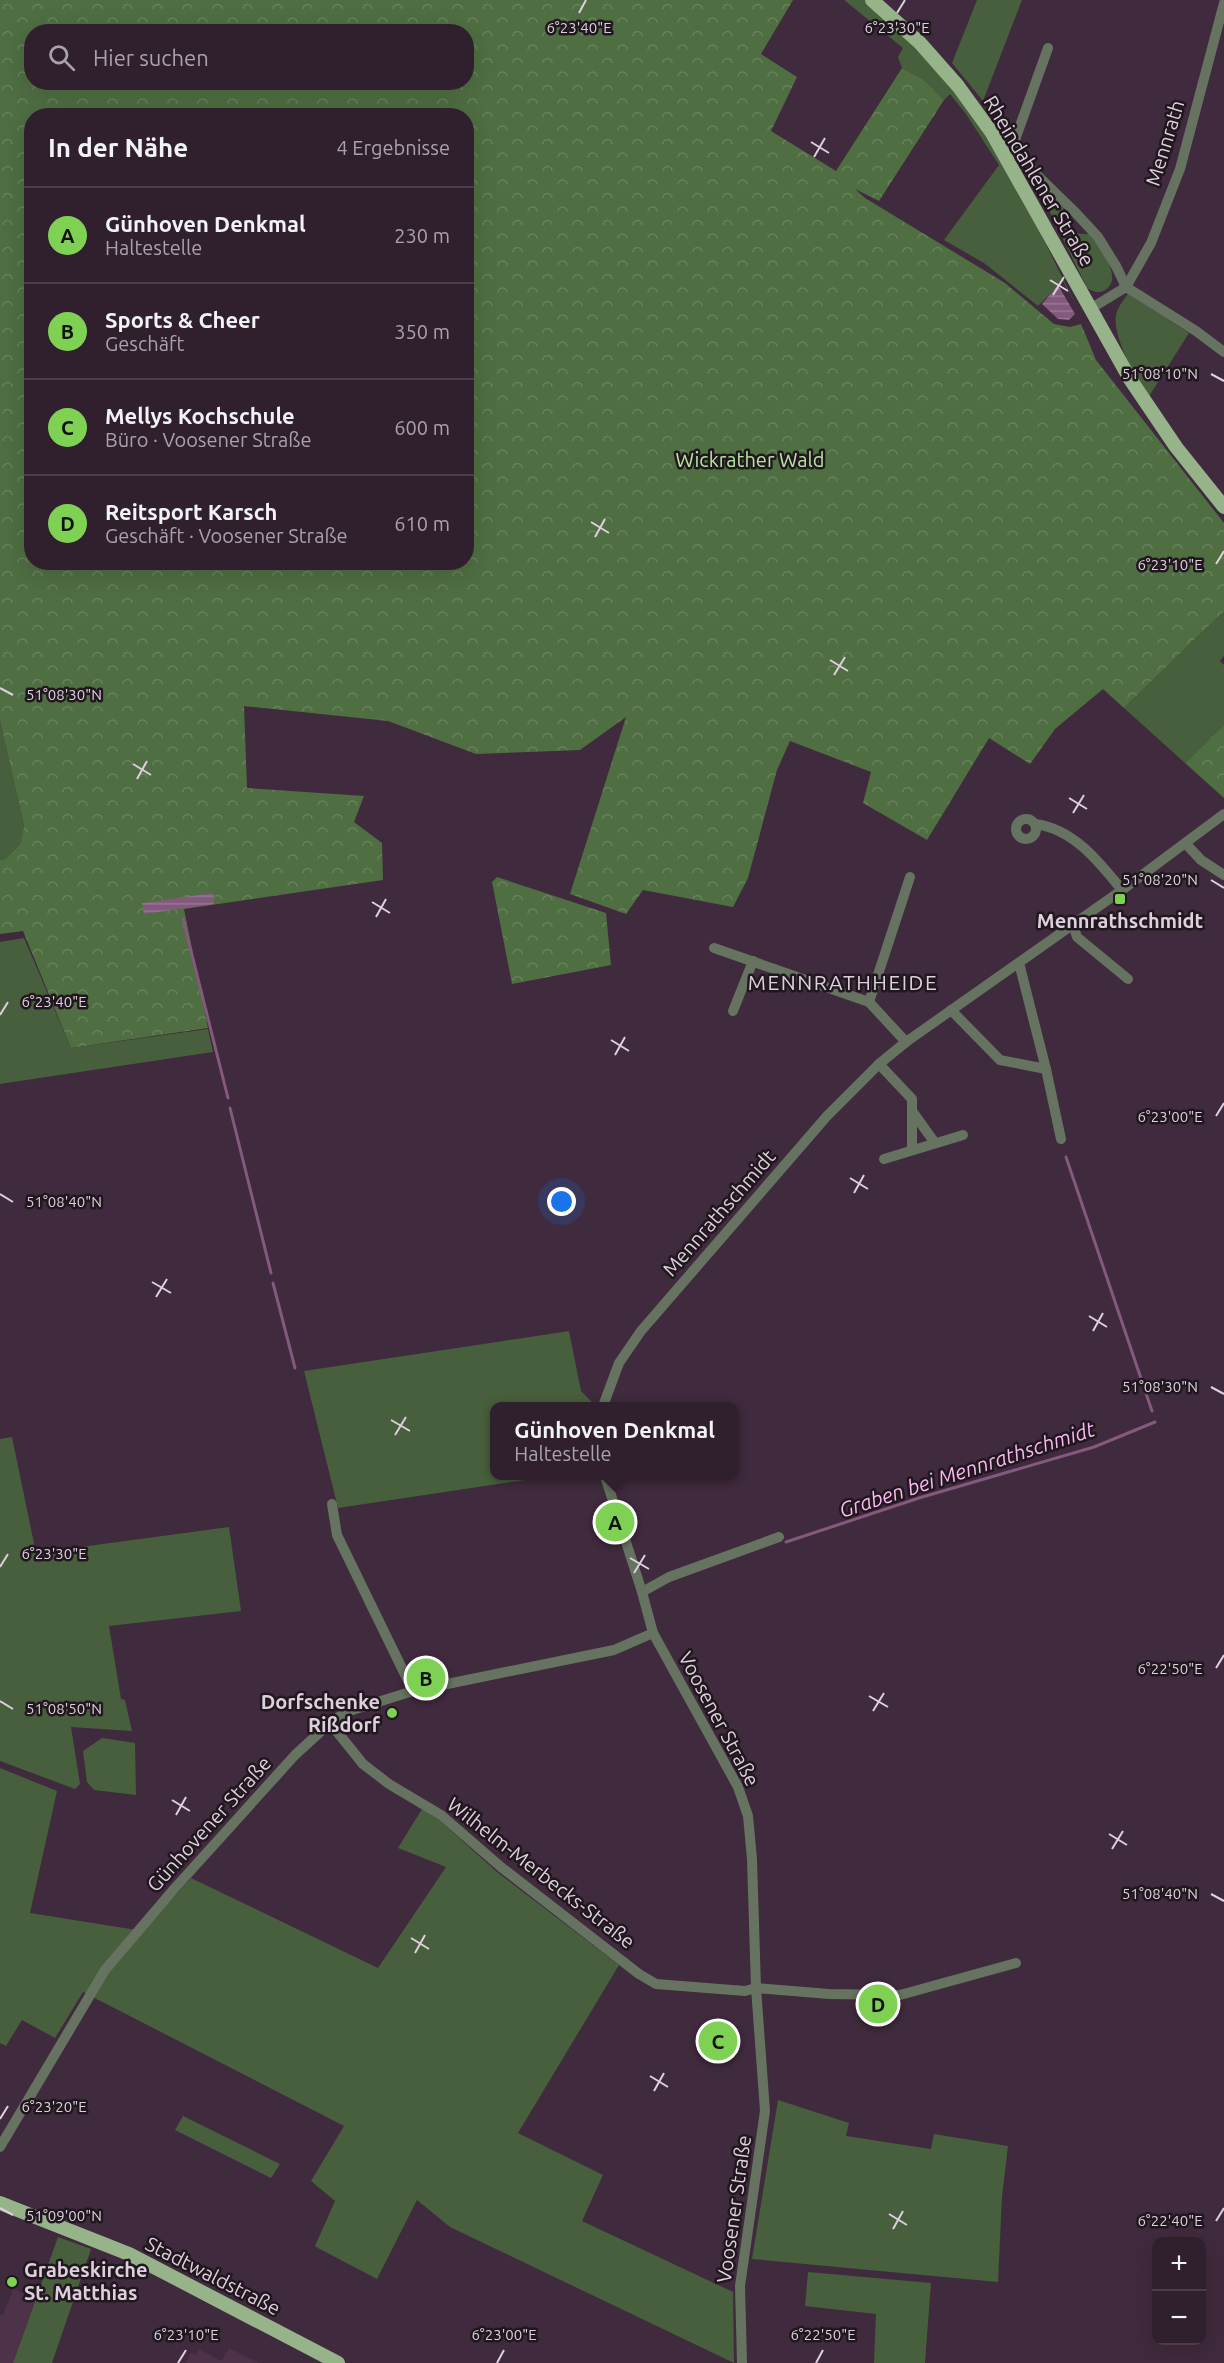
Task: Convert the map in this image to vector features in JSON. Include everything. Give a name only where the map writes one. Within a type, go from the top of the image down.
[{"type":"main road","name":"Rheindahlener Straße","points":[[872,0],[927,51],[992,133],[1090,309]]},
{"type":"main road","points":[[1090,309],[1130,379],[1170,439],[1224,507]]},
{"type":"main road","name":"Stadtwaldstraße","points":[[0,2203],[129,2254],[338,2363]]},
{"type":"street","name":"Mennrath","points":[[1090,309],[1126,287],[1151,243],[1180,170],[1224,3]]},
{"type":"street","points":[[1048,48],[1016,137],[1015,149],[1098,237],[1126,287],[1196,331],[1224,352]]},
{"type":"street","name":"Mennrathschmidt","points":[[604,1402],[619,1363],[640,1331],[827,1116],[879,1064],[906,1042],[1186,844],[1224,814]]},
{"type":"street","points":[[1035,824],[1044,825],[1075,841],[1094,856],[1122,890]]},
{"type":"street","points":[[1186,844],[1201,860],[1224,875]]},
{"type":"street","points":[[869,1002],[910,877]]},
{"type":"street","points":[[1073,925],[1077,937],[1128,980]]},
{"type":"street","points":[[714,948],[869,1002],[906,1042]]},
{"type":"street","points":[[733,1011],[753,961]]},
{"type":"street","points":[[1019,963],[1061,1139]]},
{"type":"street","points":[[951,1010],[1000,1059],[1046,1069]]},
{"type":"street","points":[[879,1064],[912,1099],[912,1149]]},
{"type":"street","points":[[912,1111],[935,1143]]},
{"type":"street","points":[[884,1159],[963,1135]]},
{"type":"street","name":"Voosener Straße","points":[[606,1480],[653,1633],[738,1787],[748,1816],[752,1859],[756,1988],[765,2111],[740,2286],[742,2363]]},
{"type":"street","points":[[332,1504],[337,1535],[413,1691]]},
{"type":"street","points":[[642,1592],[669,1577],[779,1537]]},
{"type":"street","name":"Günhovener Straße","points":[[0,2147],[105,1970],[174,1889],[296,1755],[330,1723],[346,1712],[413,1691],[614,1650],[653,1633]]},
{"type":"street","name":"Wilhelm-Merbecks-Straße","points":[[330,1723],[363,1764],[389,1784],[441,1815],[501,1867],[639,1974],[656,1984],[745,1991],[756,1988]]},
{"type":"street","points":[[756,1988],[829,1994],[900,1995],[1016,1963]]},
{"type":"shaded area","points":[[1058,285],[1075,314],[1069,320],[1058,319],[1042,304]]},
{"type":"shaded area","points":[[213,893],[214,904],[144,914],[142,903]]},
{"type":"shaded area","points":[[13,2289],[36,2297],[13,2363],[0,2363],[0,2314],[3,2315]]},
{"type":"shaded area","points":[[229,2348],[259,2363],[186,2363],[191,2352],[196,2355],[199,2349],[221,2361]]},
{"type":"green space","name":"Wickrather Wald","points":[[0,0],[793,0],[761,54],[797,77],[771,131],[836,171],[902,68],[923,79],[944,100],[879,201],[855,189],[865,198],[1005,283],[1054,324],[1070,327],[1081,324],[1096,360],[1224,523],[1224,611],[1124,708],[1103,689],[1055,729],[1030,764],[989,738],[927,840],[863,803],[871,772],[790,741],[777,770],[748,878],[733,907],[643,890],[626,914],[570,894],[626,717],[580,750],[476,754],[388,721],[244,706],[247,788],[364,796],[354,822],[382,843],[383,880],[184,909],[208,1028],[71,1048],[23,931],[0,934],[0,860],[5,859],[20,844],[24,826],[0,721]]},
{"type":"green space","points":[[844,0],[866,0],[893,25],[943,77],[984,130],[1028,208],[1079,311],[1063,281],[1038,306],[984,263],[944,240],[999,165],[966,114],[950,94],[944,100],[923,79],[902,68],[898,57],[903,48]]},
{"type":"green space","points":[[977,0],[1022,0],[983,101],[952,63]]},
{"type":"green space","points":[[1050,193],[1065,207],[1057,217],[1063,226],[1074,233],[1089,234],[1103,253],[1112,278],[1105,290],[1096,292],[1087,288],[1043,198]]},
{"type":"green space","points":[[1128,294],[1189,333],[1148,398],[1126,358],[1118,335],[1116,315]]},
{"type":"green space","points":[[1224,611],[1224,656],[1220,661],[1224,665],[1224,725],[1185,763],[1124,708]]},
{"type":"green space","points":[[0,721],[24,826],[20,844],[5,859],[0,860]]},
{"type":"green space","points":[[1224,725],[1224,798],[1185,763]]},
{"type":"green space","points":[[497,877],[606,913],[611,965],[512,984],[492,882]]},
{"type":"green space","points":[[24,938],[71,1048],[208,1029],[213,1052],[0,1084],[0,942]]},
{"type":"green space","points":[[569,1331],[581,1391],[592,1402],[490,1402],[490,1480],[525,1480],[338,1508],[304,1371]]},
{"type":"green space","points":[[12,1437],[36,1553],[229,1527],[241,1611],[109,1626],[121,1699],[125,1700],[132,1731],[71,1727],[80,1784],[75,1789],[0,1761],[0,1439]]},
{"type":"green space","points":[[102,1738],[135,1743],[136,1795],[94,1790],[87,1782],[83,1751]]},
{"type":"green space","points":[[0,1768],[57,1791],[30,1913],[143,1931],[191,1878],[378,1968],[446,1867],[398,1848],[422,1809],[438,1819],[497,1872],[619,1965],[518,2133],[603,2175],[582,2221],[733,2292],[734,2363],[450,2227],[417,2200],[377,2279],[318,2248],[315,2246],[335,2201],[311,2181],[344,2126],[83,1992],[55,2038],[22,2020],[6,2046],[0,2043]]},
{"type":"green space","points":[[778,2100],[849,2123],[846,2136],[931,2149],[934,2134],[1008,2146],[1002,2197],[998,2282],[752,2259]]},
{"type":"green space","points":[[183,2116],[280,2164],[271,2178],[175,2130]]},
{"type":"green space","points":[[58,2237],[91,2249],[52,2363],[13,2363]]},
{"type":"green space","points":[[808,2272],[931,2283],[925,2363],[874,2363],[876,2314],[805,2306]]},
{"type":"waterway","points":[[183,919],[228,1098]]},
{"type":"waterway","points":[[230,1108],[271,1273]]},
{"type":"waterway","name":"Graben bei Mennrathschmidt","points":[[1066,1157],[1152,1411]]},
{"type":"waterway","points":[[273,1283],[295,1368]]},
{"type":"waterway","name":"Graben bei Mennrathschmidt","points":[[786,1542],[919,1498],[1094,1447],[1155,1422]]},
{"type":"place","name":"Mennrathschmidt","points":[[1120,899]]},
{"type":"place","name":"Günhoven Denkmal","points":[[615,1522]]},
{"type":"place","name":"Sports & Cheer","points":[[426,1678]]},
{"type":"place","name":"Dorfschenke Rißdorf","points":[[392,1713]]},
{"type":"place","name":"Reitsport Karsch","points":[[878,2004]]},
{"type":"place","name":"Mellys Kochschule","points":[[718,2041]]},
{"type":"place","name":"Grabeskirche St. Matthias","points":[[12,2282]]},
{"type":"district","name":"MENNRATHHEIDE","points":[[843,983]]}]
